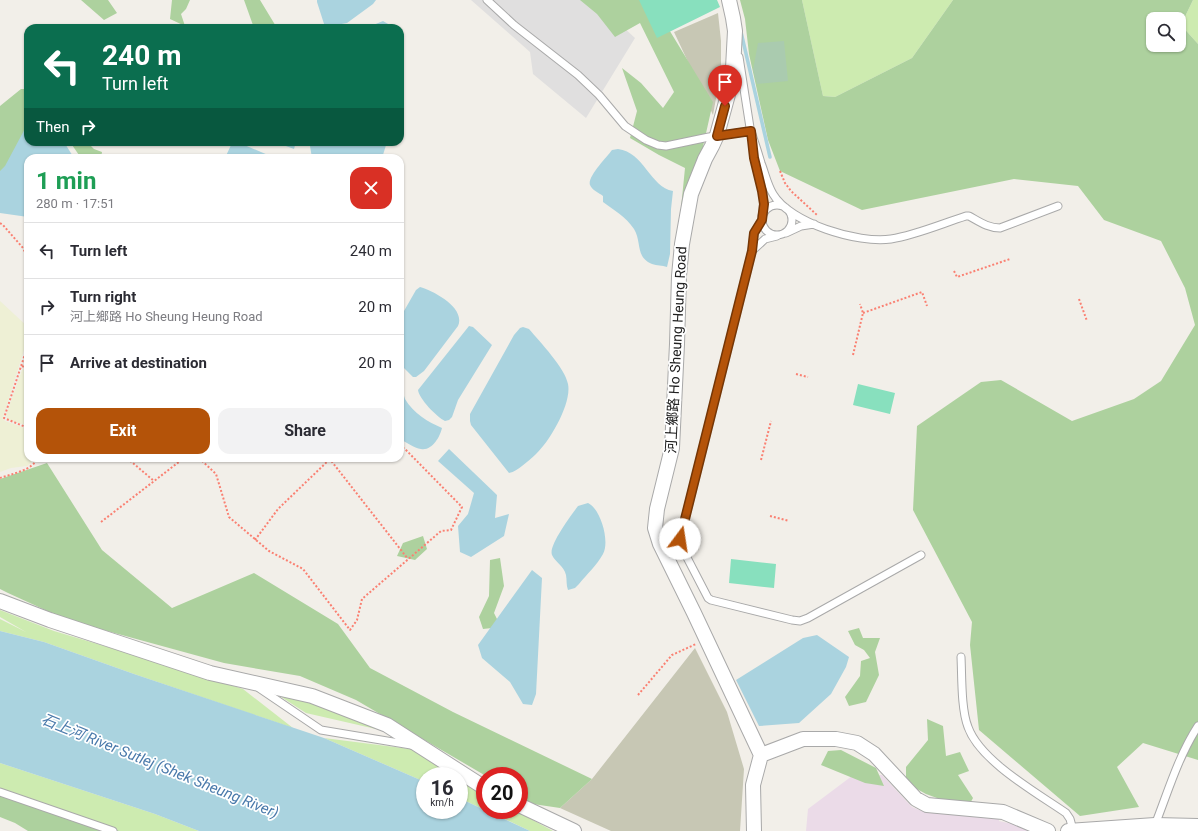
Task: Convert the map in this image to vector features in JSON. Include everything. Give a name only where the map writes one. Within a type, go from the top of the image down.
[{"type":"street","name":"河上鄉路 Ho Sheung Heung Road","points":[[729,0],[735,32],[733,68],[729,91],[717,136],[705,159],[692,194],[682,244],[679,276],[672,448],[657,509],[655,528],[660,544],[707,640],[760,755]]},
{"type":"street","points":[[0,601],[50,620],[210,673],[312,696],[387,725],[476,782]]},
{"type":"street","points":[[754,831],[753,785],[760,755],[803,739],[836,739],[857,743],[874,754],[916,799],[927,805],[1003,812],[1048,831]]},
{"type":"street","points":[[528,809],[574,831]]},
{"type":"street","points":[[1070,830],[1155,825],[1198,826]]},
{"type":"lane","points":[[487,0],[514,24],[578,75],[605,102],[620,121],[640,137],[666,146],[751,131]]},
{"type":"lane","points":[[735,32],[754,158],[764,198],[762,218],[763,225],[765,230],[769,233],[774,235],[782,234],[791,227],[792,222],[790,213],[778,201],[767,183],[751,131]]},
{"type":"lane","points":[[921,555],[800,621],[718,602],[708,598],[680,544],[680,539],[752,251],[754,233],[767,209],[773,205],[780,205],[801,218],[827,230],[876,240],[908,236],[966,216],[969,216],[986,226],[1000,228],[1058,206]]},
{"type":"lane","points":[[752,251],[765,239],[801,226],[814,224]]},
{"type":"lane","points":[[961,657],[964,714],[968,728],[975,740],[999,767],[1066,813],[1070,819],[1070,830]]},
{"type":"lane","points":[[251,682],[321,730],[421,746]]},
{"type":"lane","points":[[1155,825],[1176,768],[1189,740],[1198,726]]},
{"type":"lane","points":[[0,792],[113,831]]},
{"type":"path","points":[[780,170],[785,183],[791,191],[818,215],[814,224]]},
{"type":"path","points":[[0,223],[24,250]]},
{"type":"path","points":[[954,271],[957,278],[1010,259]]},
{"type":"path","points":[[863,313],[922,292],[927,306]]},
{"type":"path","points":[[1079,299],[1087,321]]},
{"type":"path","points":[[853,355],[863,313],[860,304]]},
{"type":"path","points":[[24,357],[4,418],[24,426]]},
{"type":"path","points":[[796,374],[808,377]]},
{"type":"path","points":[[761,460],[771,421]]},
{"type":"path","points":[[203,462],[216,474],[229,517],[269,551],[303,569],[350,630],[358,620],[362,599],[441,531],[451,530],[462,507],[404,448]]},
{"type":"path","points":[[0,478],[32,466],[35,462]]},
{"type":"path","points":[[132,462],[154,481]]},
{"type":"path","points":[[101,522],[179,462]]},
{"type":"path","points":[[255,540],[278,509],[326,462]]},
{"type":"path","points":[[333,462],[408,559]]},
{"type":"path","points":[[770,516],[789,521]]},
{"type":"path","points":[[638,695],[672,655],[707,640]]},
{"type":"shaded area","points":[[471,0],[594,0],[635,38],[586,118],[533,74],[530,52]]},
{"type":"shaded area","points":[[718,13],[721,41],[721,71],[713,115],[674,32]]},
{"type":"shaded area","points":[[0,301],[24,323],[24,350],[3,418],[5,421],[24,428],[24,462],[31,462],[27,466],[11,468],[0,472]]},
{"type":"shaded area","points":[[24,369],[24,425],[9,420],[6,415],[22,370]]},
{"type":"shaded area","points":[[695,648],[727,712],[744,769],[740,831],[611,831],[560,808],[592,779]]},
{"type":"shaded area","points":[[882,775],[912,807],[927,813],[999,813],[999,821],[1022,826],[1035,831],[806,831],[808,809],[852,776]]},
{"type":"green space","points":[[81,0],[108,0],[117,13],[104,20]]},
{"type":"green space","points":[[172,0],[190,0],[186,9],[181,14],[184,24],[170,19]]},
{"type":"green space","points":[[244,0],[260,0],[275,24],[253,24]]},
{"type":"green space","points":[[580,0],[651,0],[713,102],[700,160],[680,218],[685,168],[630,138],[637,111],[622,68],[641,83],[663,108],[674,92],[640,23],[615,37],[597,14]]},
{"type":"green space","points":[[639,0],[717,0],[720,7],[657,38]]},
{"type":"green space","points":[[740,0],[802,0],[823,96],[835,97],[912,58],[953,0],[1193,0],[1186,15],[1186,12],[1146,12],[1146,52],[1186,52],[1186,31],[1198,44],[1198,760],[1143,743],[1117,767],[1139,807],[1080,816],[979,730],[970,645],[972,622],[913,510],[917,426],[981,382],[1001,380],[1072,421],[1134,399],[1161,381],[1195,325],[1185,288],[1161,241],[1104,220],[1078,186],[1014,179],[862,210],[780,171],[768,140],[749,54],[745,19]]},
{"type":"green space","points":[[802,0],[953,0],[912,58],[835,97],[823,96]]},
{"type":"green space","points":[[1193,0],[1198,0],[1198,44],[1186,31],[1186,15]]},
{"type":"green space","points":[[784,41],[788,81],[757,84],[753,70],[758,43]]},
{"type":"green space","points":[[21,89],[24,89],[24,139],[0,177],[0,106]]},
{"type":"green space","points":[[73,146],[91,146],[102,152],[102,154],[78,154]]},
{"type":"green space","points":[[858,384],[895,393],[890,414],[853,405]]},
{"type":"green space","points":[[47,463],[102,550],[172,608],[254,573],[338,624],[370,668],[453,712],[592,779],[560,808],[533,804],[528,801],[528,767],[476,767],[476,770],[356,700],[300,676],[224,663],[67,620],[0,589],[0,479]]},
{"type":"green space","points":[[423,536],[427,549],[415,560],[397,556],[403,543]]},
{"type":"green space","points":[[500,558],[504,586],[494,613],[501,627],[483,629],[479,617],[489,596],[490,560]]},
{"type":"green space","points":[[731,559],[776,564],[774,588],[729,583]]},
{"type":"green space","points":[[0,610],[54,631],[243,689],[293,728],[44,642],[0,631],[0,619],[26,632],[0,617]]},
{"type":"green space","points":[[859,628],[863,638],[880,638],[875,652],[879,675],[866,702],[849,706],[845,697],[860,676],[861,661],[870,658],[864,650],[855,645],[848,631]]},
{"type":"green space","points":[[272,691],[310,701],[389,732],[306,713]]},
{"type":"green space","points":[[927,719],[943,726],[946,756],[960,752],[969,771],[958,775],[973,798],[967,809],[926,794],[906,783],[906,767],[928,740]]},
{"type":"green space","points":[[324,738],[418,750],[443,767],[416,767],[416,778]]},
{"type":"green space","points":[[841,750],[876,768],[884,786],[865,783],[821,765],[828,751]]},
{"type":"green space","points":[[0,763],[155,814],[199,831],[120,831],[0,792]]},
{"type":"green space","points":[[468,784],[476,788],[476,806],[468,802]]},
{"type":"green space","points":[[0,792],[120,831],[28,831],[15,823],[0,817]]},
{"type":"green space","points":[[528,818],[553,831],[530,831],[505,819],[528,819]]},
{"type":"water","points":[[317,0],[376,0],[373,4],[347,23],[342,24],[324,24]]},
{"type":"water","points":[[383,21],[388,24],[376,24]]},
{"type":"water","points":[[24,130],[24,146],[66,146],[72,154],[24,154],[24,216],[0,213],[0,171],[5,166]]},
{"type":"water","points":[[231,146],[247,146],[266,154],[227,154]]},
{"type":"water","points":[[286,146],[295,146],[294,149]]},
{"type":"water","points":[[310,146],[386,146],[383,154],[311,154]]},
{"type":"water","points":[[618,149],[634,156],[658,183],[673,191],[670,254],[667,267],[652,264],[643,257],[634,229],[624,217],[603,202],[603,196],[594,190],[590,185],[591,177],[598,167],[612,150]]},
{"type":"water","points":[[420,287],[440,296],[453,307],[459,319],[458,326],[424,371],[416,377],[413,377],[404,368],[404,311],[416,290]]},
{"type":"water","points":[[469,326],[473,327],[492,345],[458,400],[452,417],[445,421],[429,407],[419,394],[418,390]]},
{"type":"water","points":[[523,327],[529,329],[562,370],[568,384],[568,392],[567,401],[559,421],[542,448],[529,460],[513,472],[509,473],[471,425],[470,414],[514,335],[520,328]]},
{"type":"water","points":[[404,395],[412,409],[426,420],[442,428],[435,443],[429,448],[421,449],[404,441]]},
{"type":"water","points":[[449,449],[497,495],[495,518],[509,514],[504,536],[471,557],[460,552],[458,526],[468,514],[474,493],[438,461]]},
{"type":"water","points":[[588,503],[593,506],[597,512],[603,526],[605,534],[605,549],[598,562],[579,584],[575,588],[568,590],[565,572],[553,558],[552,551],[561,530],[578,506]]},
{"type":"water","points":[[532,570],[542,578],[536,694],[532,705],[523,704],[510,682],[482,658],[478,645]]},
{"type":"water","name":"石上河 River Sutlej (Shek Sheung River)","points":[[0,631],[44,642],[324,738],[416,778],[416,819],[468,819],[468,802],[476,806],[476,819],[504,819],[530,831],[199,831],[155,814],[0,763]]},
{"type":"water","points":[[817,635],[849,657],[846,667],[831,694],[799,723],[759,726],[736,680],[803,638]]},
{"type":"waterway","points":[[741,32],[770,157]]},
{"type":"route","points":[[680,539],[752,251],[754,233],[762,220],[764,208],[764,198],[754,158],[751,131],[717,136],[725,106]]}]
